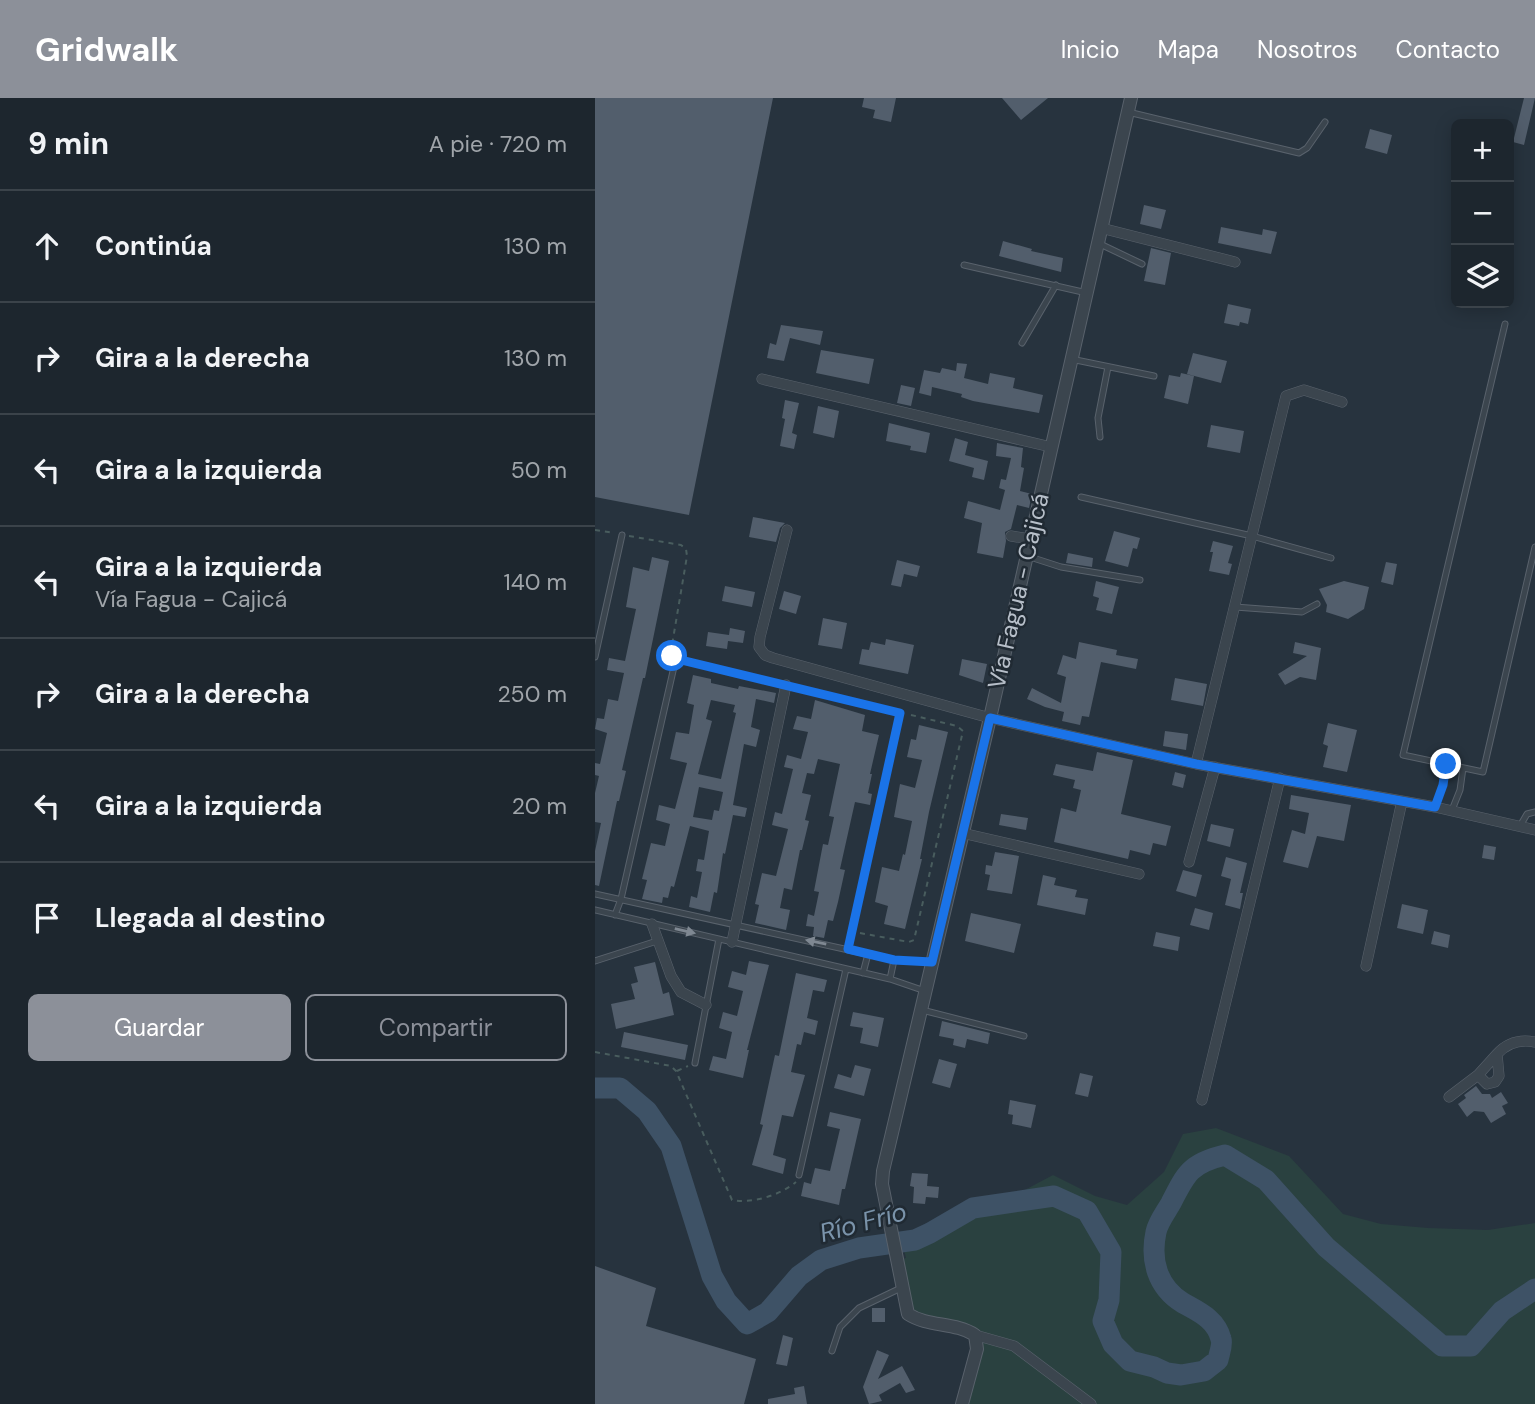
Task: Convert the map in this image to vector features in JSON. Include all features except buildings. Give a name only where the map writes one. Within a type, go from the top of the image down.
[{"type":"street","name":"Vía Fagua - Cajicá","points":[[975,1335],[966,1329],[917,1320],[908,1314],[882,1184],[883,1171],[990,718],[1131,98]]},
{"type":"street","points":[[1101,228],[1235,262]]},
{"type":"street","points":[[762,379],[1051,447]]},
{"type":"street","points":[[1196,764],[1286,396],[1304,390],[1342,402]]},
{"type":"street","points":[[787,530],[760,637],[759,648],[765,655],[990,718],[1196,764],[1453,810],[1535,830]]},
{"type":"street","points":[[1011,536],[1030,539]]},
{"type":"street","points":[[732,942],[786,685]]},
{"type":"street","points":[[1189,862],[1215,767]]},
{"type":"street","points":[[1202,1100],[1280,778]]},
{"type":"street","points":[[1366,966],[1402,801]]},
{"type":"street","points":[[962,833],[1139,874]]},
{"type":"street","points":[[653,924],[671,976],[681,992],[706,1005]]},
{"type":"street","points":[[1449,1097],[1478,1074],[1502,1048],[1525,1040],[1535,1042]]},
{"type":"street","points":[[1478,1074],[1487,1084],[1495,1082],[1499,1076],[1497,1054]]},
{"type":"street","points":[[962,1404],[977,1349],[975,1335],[1014,1346],[1091,1404]]},
{"type":"lane","points":[[1128,112],[1299,153],[1307,148],[1325,122]]},
{"type":"lane","points":[[1098,243],[1142,264]]},
{"type":"lane","points":[[964,265],[1087,293]]},
{"type":"lane","points":[[1022,343],[1056,285]]},
{"type":"lane","points":[[1505,324],[1403,755],[1483,772],[1535,547]]},
{"type":"lane","points":[[1071,359],[1154,376]]},
{"type":"lane","points":[[1100,437],[1098,418],[1108,367]]},
{"type":"lane","points":[[1081,497],[1331,558]]},
{"type":"lane","points":[[595,657],[622,535]]},
{"type":"lane","points":[[1026,555],[1061,567],[1140,580]]},
{"type":"lane","points":[[1235,607],[1302,612],[1317,604]]},
{"type":"lane","points":[[615,915],[621,900],[676,658]]},
{"type":"lane","points":[[848,949],[900,713]]},
{"type":"lane","points":[[1435,807],[1443,785],[1446,764]]},
{"type":"lane","points":[[1453,810],[1460,790],[1463,768]]},
{"type":"lane","points":[[1520,826],[1527,814],[1535,812]]},
{"type":"lane","points":[[595,894],[894,960],[932,962]]},
{"type":"lane","points":[[595,910],[890,979],[925,991]]},
{"type":"lane","points":[[695,1063],[719,939]]},
{"type":"lane","points":[[595,961],[657,941]]},
{"type":"lane","points":[[863,973],[868,954]]},
{"type":"lane","points":[[890,979],[894,960]]},
{"type":"lane","points":[[799,1175],[846,969]]},
{"type":"lane","points":[[922,1010],[1024,1036]]},
{"type":"lane","points":[[832,1351],[840,1327],[859,1308],[903,1287]]},
{"type":"path","points":[[595,530],[681,545],[686,549],[672,656],[957,726],[963,731],[914,940],[909,942],[852,931]]},
{"type":"path","points":[[595,1052],[671,1066],[676,1071],[732,1200],[759,1199],[796,1183],[799,1175]]},
{"type":"path","points":[[676,1071],[695,1063]]},
{"type":"green space","points":[[1216,1128],[1289,1156],[1343,1214],[1381,1224],[1428,1228],[1488,1230],[1535,1223],[1535,1404],[962,1404],[975,1335],[908,1314],[899,1259],[906,1258],[902,1241],[923,1236],[974,1208],[1013,1202],[1021,1192],[1053,1175],[1095,1196],[1127,1205],[1164,1172],[1183,1134]]},
{"type":"waterway","name":"Río Frío","points":[[595,1088],[620,1088],[647,1111],[671,1146],[712,1276],[726,1301],[747,1324],[768,1312],[799,1276],[821,1260],[859,1248],[915,1240],[973,1208],[1054,1196],[1087,1211],[1111,1252],[1109,1300],[1103,1321],[1113,1344],[1130,1361],[1167,1373],[1181,1375],[1204,1371],[1218,1360],[1222,1344],[1219,1332],[1206,1317],[1174,1297],[1161,1281],[1155,1263],[1154,1242],[1158,1225],[1186,1177],[1204,1162],[1225,1155],[1266,1180],[1326,1247],[1442,1346],[1471,1346],[1502,1311],[1535,1289]]},
{"type":"route","points":[[672,656],[900,713],[848,949],[894,960],[932,962],[990,718],[1196,764],[1435,807],[1443,785],[1446,764]]}]
